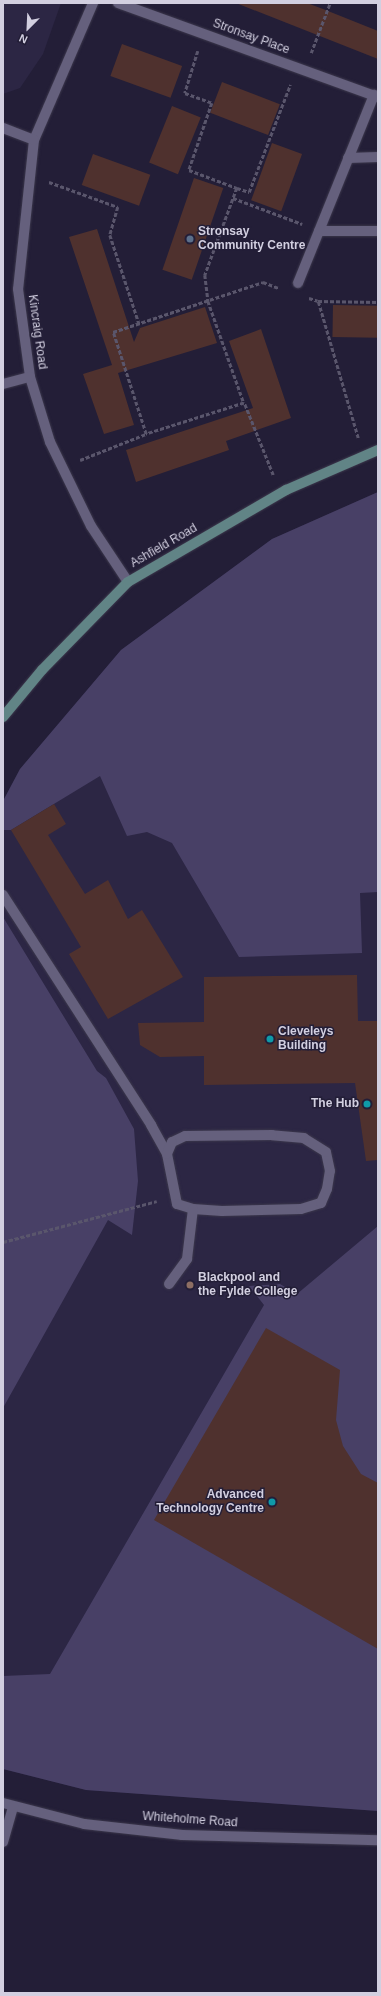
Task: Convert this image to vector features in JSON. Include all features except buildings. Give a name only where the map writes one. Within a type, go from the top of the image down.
[{"type":"street","name":"Kincraig Road","points":[[92,3],[34,140],[18,289],[30,377],[50,442],[91,526],[128,582]]},
{"type":"street","name":"Stronsay Place","points":[[118,3],[376,96],[348,158],[298,283]]},
{"type":"street","points":[[3,128],[34,140]]},
{"type":"street","points":[[348,158],[378,157]]},
{"type":"street","points":[[319,231],[378,231]]},
{"type":"street","points":[[3,384],[30,377]]},
{"type":"street","name":"Ashfield Road","points":[[3,717],[42,670],[128,582],[280,493],[378,450]]},
{"type":"street","points":[[3,895],[167,1154],[177,1204],[193,1209],[301,1209],[322,1203],[330,1171],[326,1152],[304,1138],[206,1134],[185,1136],[172,1142],[167,1154]]},
{"type":"street","points":[[169,1284],[187,1259],[193,1209]]},
{"type":"street","points":[[3,1842],[8,1805]]},
{"type":"street","name":"Whiteholme Road","points":[[8,1805],[84,1824],[182,1834],[378,1840]]},
{"type":"path","points":[[204,34],[185,93],[212,103],[189,170],[249,192],[300,69],[330,3]]},
{"type":"path","points":[[30,175],[118,207],[110,235],[139,323]]},
{"type":"path","points":[[237,188],[205,276],[208,300],[244,403],[280,493]]},
{"type":"path","points":[[233,198],[319,231]]},
{"type":"path","points":[[146,434],[113,332],[263,282],[283,289]]},
{"type":"path","points":[[304,296],[318,301],[378,302]]},
{"type":"path","points":[[318,301],[364,456]]},
{"type":"path","points":[[62,467],[146,434],[244,403]]},
{"type":"path","points":[[3,1242],[135,1209],[174,1195]]},
{"type":"shaded area","points":[[3,3],[61,3],[43,54],[20,88],[3,94]]},
{"type":"shaded area","name":"Blackpool and the Fylde College","points":[[378,492],[378,1811],[86,1790],[3,1769],[3,801],[20,769],[121,650],[272,539]]},
{"type":"shaded area","points":[[378,492],[378,892],[360,893],[362,953],[239,957],[172,843],[147,832],[127,836],[100,776],[11,830],[3,830],[3,801],[20,769],[121,650],[272,539]]},
{"type":"shaded area","points":[[3,917],[97,1071],[106,1078],[134,1129],[138,1181],[132,1235],[108,1220],[3,1408]]},
{"type":"shaded area","points":[[378,1226],[378,1811],[86,1790],[3,1769],[3,1676],[50,1674],[264,1305],[249,1286],[280,1284],[297,1294]]},
{"type":"place","name":"Stronsay Community Centre","points":[[190,239]]},
{"type":"place","name":"Cleveleys Building","points":[[270,1039]]},
{"type":"place","name":"The Hub","points":[[367,1104]]},
{"type":"place","name":"Blackpool and the Fylde College","points":[[190,1285]]},
{"type":"place","name":"Advanced Technology Centre","points":[[272,1502]]}]
